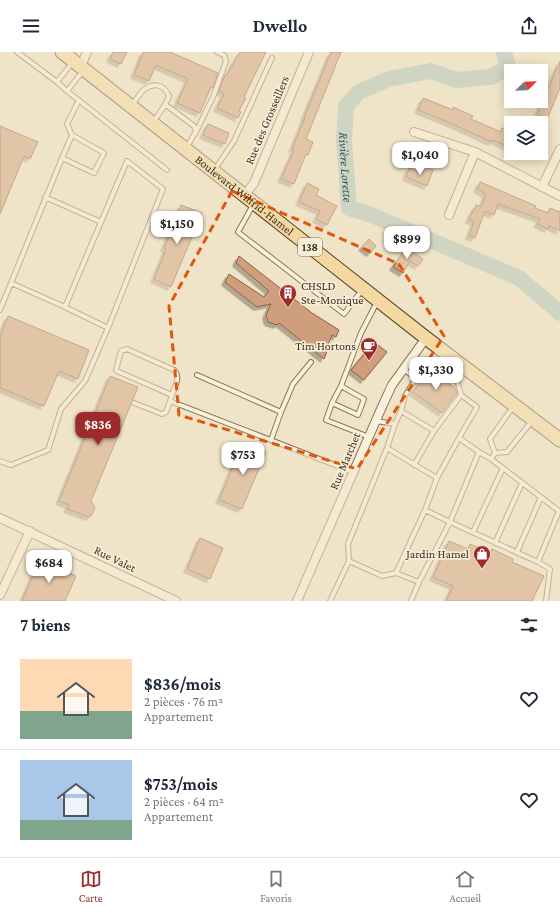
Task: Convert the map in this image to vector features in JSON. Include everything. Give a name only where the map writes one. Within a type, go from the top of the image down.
[{"type":"main road","name":"Boulevard Wilfrid-Hamel","points":[[62,52],[426,338],[560,440]]},
{"type":"street","points":[[80,65],[87,52]]},
{"type":"street","name":"Rue des Grosseillers","points":[[250,199],[254,182],[309,52]]},
{"type":"street","points":[[414,132],[475,152],[560,196]]},
{"type":"street","points":[[542,187],[560,149]]},
{"type":"street","points":[[449,215],[475,152]]},
{"type":"street","name":"Rue Marchet","points":[[297,601],[392,385],[426,338]]},
{"type":"street","name":"Rue Valet","points":[[0,518],[176,601]]},
{"type":"street","points":[[0,596],[30,531]]},
{"type":"lane","points":[[17,52],[167,170]]},
{"type":"lane","points":[[186,149],[213,97],[226,61],[224,55],[217,52]]},
{"type":"lane","points":[[214,171],[234,141],[272,58]]},
{"type":"lane","points":[[57,82],[80,65]]},
{"type":"lane","points":[[67,90],[80,65]]},
{"type":"lane","points":[[131,106],[143,90],[156,86],[166,88],[169,96],[166,105],[152,123]]},
{"type":"lane","points":[[62,158],[94,173],[104,153],[72,135],[67,124],[79,100]]},
{"type":"lane","points":[[166,105],[194,126],[196,131],[194,134]]},
{"type":"lane","points":[[0,310],[45,197],[72,135]]},
{"type":"lane","points":[[0,461],[11,465],[48,450],[61,409],[85,382],[108,328],[163,189],[127,161],[65,307]]},
{"type":"lane","points":[[45,197],[101,222]]},
{"type":"lane","points":[[250,199],[238,232],[344,314],[363,288]]},
{"type":"lane","points":[[11,283],[108,328]]},
{"type":"lane","points":[[369,437],[326,420],[332,403],[341,386],[361,333],[378,300]]},
{"type":"lane","points":[[134,402],[162,414],[166,412],[178,380],[177,373],[174,370],[127,350],[121,351],[115,367],[116,370],[172,395]]},
{"type":"lane","points":[[271,440],[293,384],[311,362]]},
{"type":"lane","points":[[330,601],[349,561],[348,544],[387,448],[394,424],[401,411],[405,396],[416,378],[427,366],[436,366],[457,380],[461,395],[477,407],[437,478],[425,510],[396,574]]},
{"type":"lane","points":[[457,380],[466,368]]},
{"type":"lane","points":[[404,369],[416,378]]},
{"type":"lane","points":[[197,375],[281,412]]},
{"type":"lane","points":[[332,403],[358,415],[364,399],[341,386]]},
{"type":"lane","points":[[414,465],[434,431],[461,395]]},
{"type":"lane","points":[[170,401],[354,472]]},
{"type":"lane","points":[[495,453],[490,439],[514,405]]},
{"type":"lane","points":[[401,411],[434,431]]},
{"type":"lane","points":[[376,420],[394,424]]},
{"type":"lane","points":[[495,453],[507,452],[533,420]]},
{"type":"lane","points":[[459,438],[491,459],[559,511],[538,562]]},
{"type":"lane","points":[[387,448],[437,478]]},
{"type":"lane","points":[[411,601],[419,582],[450,522],[479,452]]},
{"type":"lane","points":[[491,459],[495,453]]},
{"type":"lane","points":[[473,532],[503,468]]},
{"type":"lane","points":[[496,543],[522,482]]},
{"type":"lane","points":[[517,552],[541,497]]},
{"type":"lane","points":[[425,510],[517,552],[550,569],[546,601]]},
{"type":"lane","points":[[349,561],[382,576],[396,574],[419,582]]},
{"type":"highlighted area","points":[[232,191],[399,264],[444,336],[357,469],[179,415],[169,306]]},
{"type":"building","points":[[113,52],[127,52],[121,64],[110,59]]},
{"type":"building","points":[[143,52],[170,52],[218,73],[213,88],[211,87],[200,113],[177,103],[188,79],[156,65],[149,81],[134,75]]},
{"type":"building","points":[[240,52],[266,52],[244,97],[246,98],[239,111],[241,112],[238,118],[217,108],[224,94],[219,91],[225,75],[226,76]]},
{"type":"building","points":[[331,52],[341,52],[306,139],[313,142],[308,155],[306,154],[294,184],[281,179],[294,150],[292,149],[304,117]]},
{"type":"building","points":[[560,61],[560,88],[548,117],[537,114],[540,108],[548,108],[548,89]]},
{"type":"building","points":[[423,98],[453,110],[453,107],[473,116],[471,119],[501,132],[502,128],[504,129],[504,145],[493,140],[492,142],[418,110]]},
{"type":"building","points":[[208,124],[229,133],[225,144],[203,135]]},
{"type":"building","points":[[0,126],[38,142],[30,159],[24,156],[0,214]]},
{"type":"building","points":[[425,167],[433,170],[427,186],[406,177],[409,168],[422,173]]},
{"type":"building","points":[[480,182],[536,206],[535,208],[548,213],[550,208],[560,212],[560,231],[549,226],[548,229],[537,224],[540,219],[498,204],[494,215],[485,211],[475,238],[469,236],[474,222],[469,220],[472,212],[476,205],[481,207],[486,194],[477,189]]},
{"type":"building","points":[[307,183],[319,189],[316,195],[337,206],[327,225],[316,219],[320,211],[299,202]]},
{"type":"building","points":[[181,205],[202,213],[171,287],[154,279],[166,249],[164,248]]},
{"type":"building","points":[[369,239],[376,246],[370,253],[362,247]]},
{"type":"building","points":[[406,248],[423,259],[418,266],[410,261],[403,273],[393,267]]},
{"type":"building","name":"CHSLD Ste-Monique","points":[[239,256],[312,313],[339,330],[336,337],[332,335],[324,359],[279,323],[277,325],[268,322],[266,315],[271,304],[257,307],[225,282],[229,274],[264,297],[269,291],[236,263]]},
{"type":"building","points":[[8,316],[89,350],[78,379],[59,371],[44,406],[0,388],[0,336]]},
{"type":"building","name":"Tim Hortons","points":[[374,342],[387,352],[364,380],[351,370]]},
{"type":"building","points":[[429,370],[455,388],[457,393],[442,413],[413,392]]},
{"type":"building","points":[[110,376],[138,387],[91,501],[95,508],[89,517],[67,509],[69,505],[59,501]]},
{"type":"building","points":[[243,442],[266,452],[242,509],[219,500]]},
{"type":"building","points":[[200,538],[223,548],[210,579],[187,569]]},
{"type":"building","name":"Jardin Hamel","points":[[449,541],[468,549],[470,544],[490,553],[492,549],[513,559],[512,562],[544,576],[532,601],[446,601],[453,586],[433,577]]},
{"type":"building","points":[[39,561],[76,576],[65,601],[22,601]]},
{"type":"waterway","name":"Rivière Lorette","points":[[504,52],[508,67],[491,77],[456,80],[431,71],[389,79],[359,92],[346,106],[344,140],[349,208],[369,214],[519,278],[560,313]]},
{"type":"place","name":"CHSLD Ste-Monique","points":[[288,308]]},
{"type":"place","name":"Tim Hortons","points":[[369,361]]},
{"type":"place","name":"Jardin Hamel","points":[[482,569]]}]
